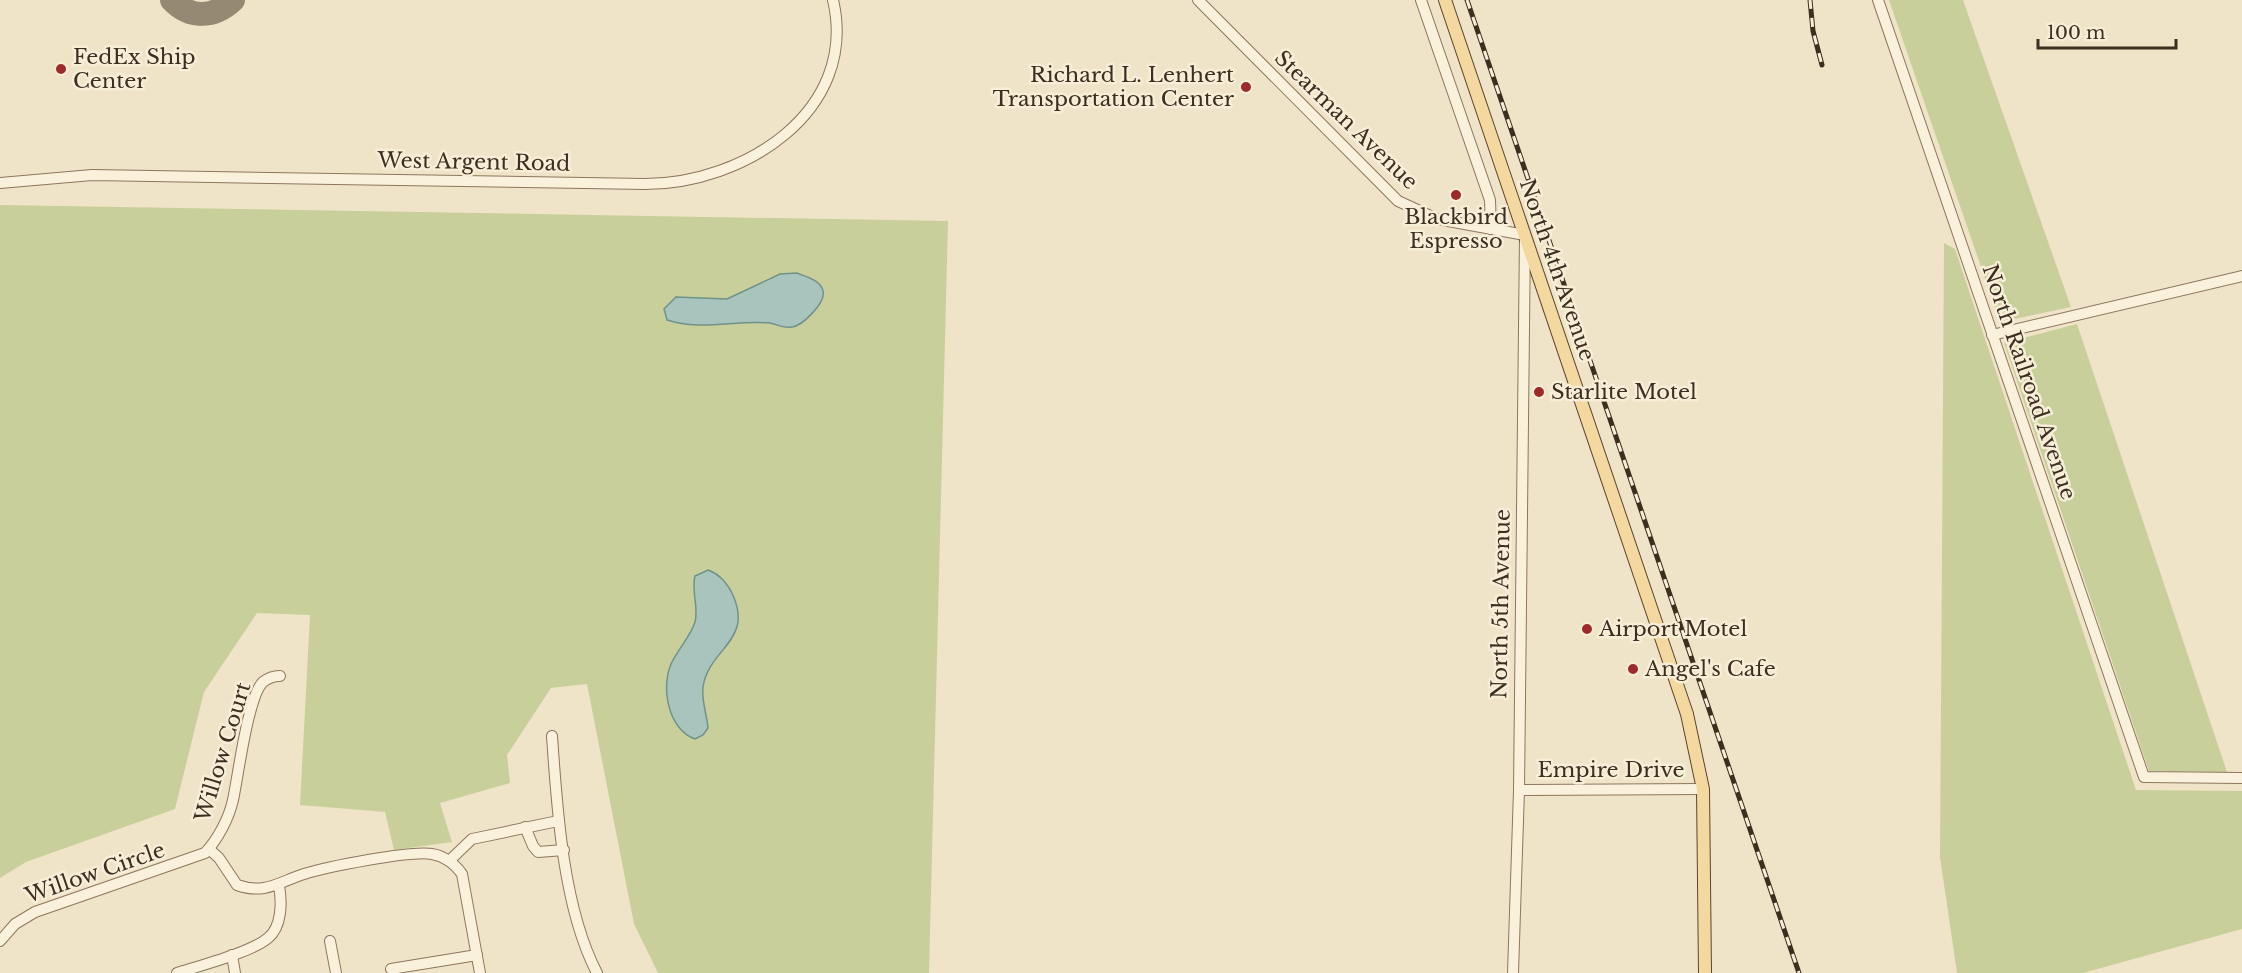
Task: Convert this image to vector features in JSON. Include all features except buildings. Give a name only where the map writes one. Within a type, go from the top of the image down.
[{"type":"main road","name":"North 4th Avenue","points":[[1444,0],[1688,714],[1703,789],[1705,973]]},
{"type":"street","name":"West Argent Road","points":[[0,183],[93,175],[645,184],[697,179],[729,169],[758,154],[789,132],[812,105],[832,62],[836,30],[833,0]]},
{"type":"street","name":"Stearman Avenue","points":[[1198,0],[1398,201],[1427,216],[1525,236]]},
{"type":"street","points":[[1421,0],[1491,205],[1491,229]]},
{"type":"street","name":"North Railroad Avenue","points":[[1878,0],[2144,777],[2242,778]]},
{"type":"street","name":"North 5th Avenue","points":[[1513,973],[1519,790],[1525,236]]},
{"type":"street","points":[[1992,335],[2242,276]]},
{"type":"street","name":"Willow Court","points":[[209,849],[233,801],[243,744],[259,687],[265,680],[280,676]]},
{"type":"street","points":[[552,736],[558,821],[584,947],[597,973]]},
{"type":"street","name":"Empire Drive","points":[[1519,790],[1703,789]]},
{"type":"street","points":[[449,861],[472,839],[558,821]]},
{"type":"street","points":[[525,827],[538,852],[564,850]]},
{"type":"street","points":[[209,849],[219,858],[237,885],[259,888],[279,886],[303,874],[321,870],[410,855],[429,853],[449,861],[457,867],[464,880],[480,973]]},
{"type":"street","name":"Willow Circle","points":[[0,941],[15,924],[35,912],[202,856],[209,849]]},
{"type":"street","points":[[177,973],[232,955],[269,938],[278,923],[281,898],[279,886]]},
{"type":"street","points":[[330,941],[336,973]]},
{"type":"street","points":[[232,955],[235,973]]},
{"type":"street","points":[[391,969],[477,955]]},
{"type":"green space","points":[[1889,0],[1963,0],[2071,307],[2000,322]]},
{"type":"green space","points":[[0,205],[948,221],[929,973],[658,973],[634,924],[587,684],[551,688],[507,755],[510,783],[440,803],[452,842],[394,850],[385,812],[300,805],[310,615],[257,613],[204,692],[175,809],[26,862],[0,878]]},
{"type":"green space","points":[[1944,243],[1955,249],[2136,790],[2242,791],[2242,929],[2083,973],[1957,973],[1940,857]]},
{"type":"green space","points":[[2077,324],[2227,772],[2149,771],[2004,343]]},
{"type":"water","points":[[797,273],[819,284],[822,287],[823,296],[812,313],[796,326],[786,327],[756,322],[692,325],[667,320],[664,309],[676,297],[727,299],[780,274]]},
{"type":"water","points":[[708,570],[721,578],[731,591],[737,608],[738,621],[735,633],[707,673],[703,687],[703,702],[708,728],[703,735],[695,739],[678,727],[673,717],[667,695],[667,683],[672,662],[695,622],[695,576]]},
{"type":"taxiway","points":[[172,0],[186,11],[202,14],[218,10],[233,0]]},
{"type":"railway","points":[[1467,0],[1799,973]]},
{"type":"railway","points":[[1810,0],[1813,31],[1822,65]]},
{"type":"place","name":"FedEx Ship Center","points":[[61,69]]},
{"type":"place","name":"Richard L. Lenhert Transportation Center","points":[[1246,87]]},
{"type":"place","name":"Blackbird Espresso","points":[[1456,195]]},
{"type":"place","name":"Starlite Motel","points":[[1539,392]]},
{"type":"place","name":"Airport Motel","points":[[1587,629]]},
{"type":"place","name":"Angel's Cafe","points":[[1633,669]]}]
